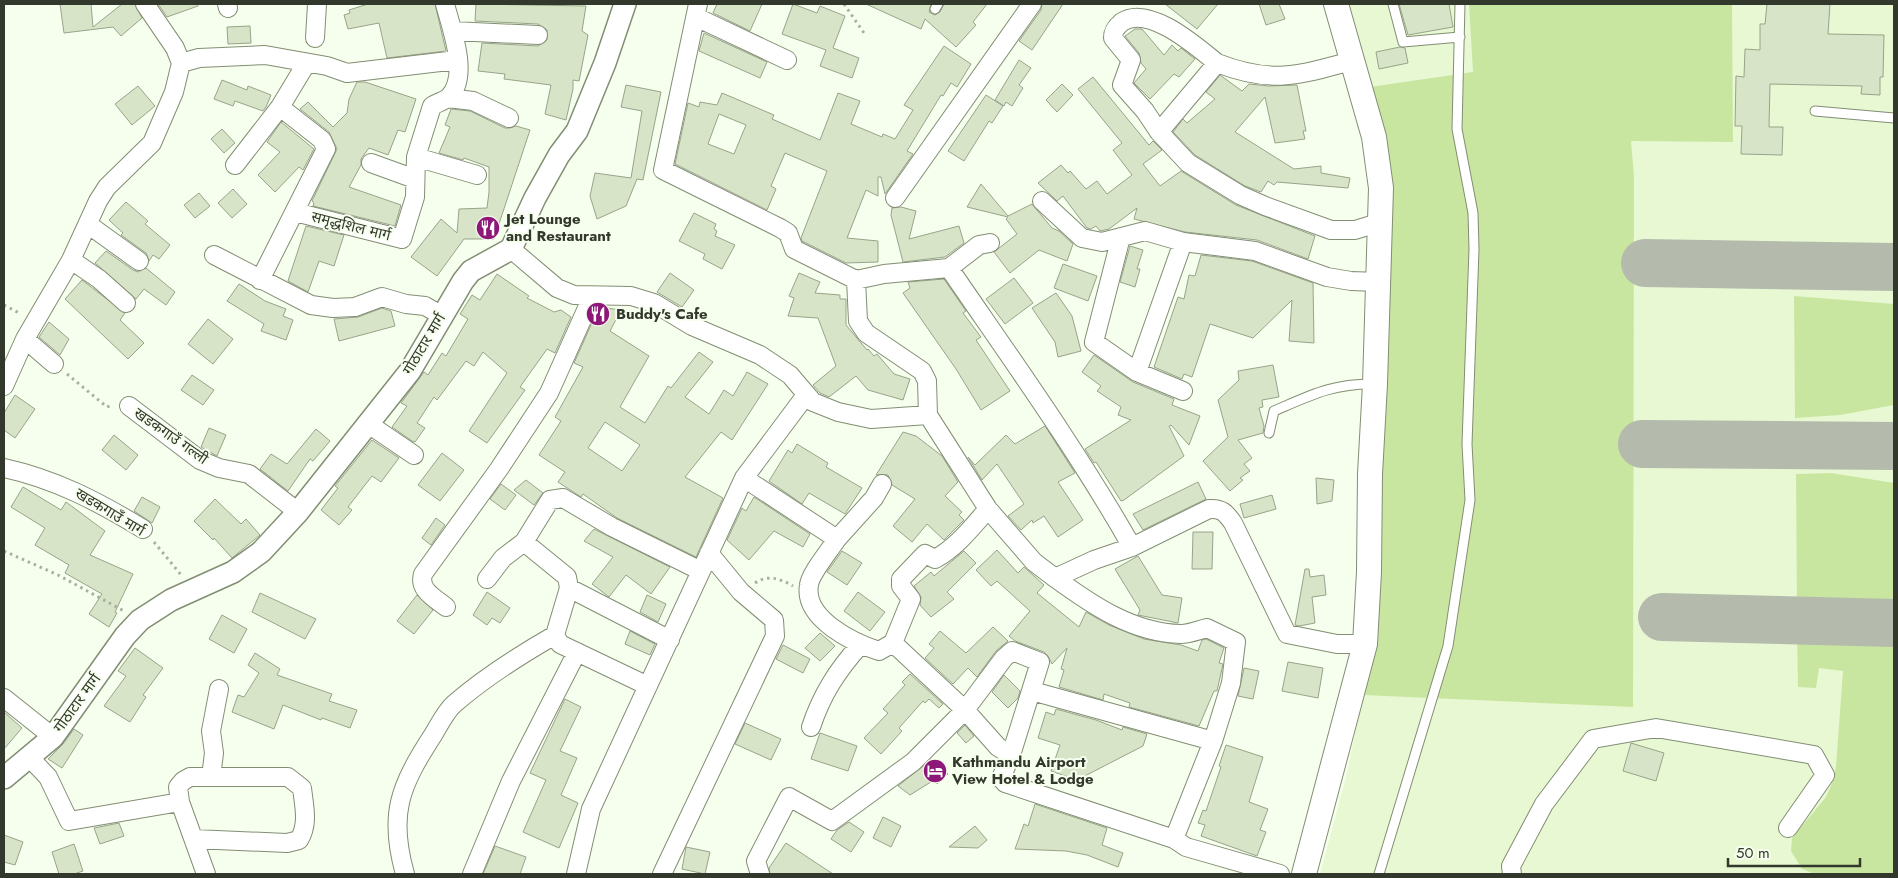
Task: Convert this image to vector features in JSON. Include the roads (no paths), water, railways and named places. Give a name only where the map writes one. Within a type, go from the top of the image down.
[{"type":"main road","points":[[1304,874],[1365,644],[1379,282],[1381,222],[1379,164],[1374,137],[1336,4]]},
{"type":"street","points":[[4,386],[25,339],[72,260],[98,201],[107,187],[146,152],[152,143],[180,76],[181,63],[175,48],[145,4]]},
{"type":"street","points":[[315,38],[317,4]]},
{"type":"street","name":"समृद्धशिल मार्ग","points":[[295,212],[402,239],[414,197],[416,157],[432,106],[448,98],[455,89],[458,76],[453,31],[445,4]]},
{"type":"street","points":[[625,4],[602,72],[577,131],[559,155],[535,198],[511,249],[557,288],[574,295],[592,297],[631,296],[654,303],[692,326],[760,355],[790,375],[813,402],[838,412],[871,419],[928,415]]},
{"type":"street","points":[[895,198],[1032,4]]},
{"type":"street","points":[[787,60],[697,11],[663,170],[780,228],[788,234],[794,249],[856,280],[884,274],[949,268],[979,245],[990,242]]},
{"type":"street","points":[[1351,61],[1307,73],[1262,77],[1217,64],[1185,37],[1143,17],[1130,17],[1116,27],[1113,38],[1131,60],[1122,85],[1146,111],[1159,132],[1188,163],[1240,195],[1331,230],[1355,230],[1381,222]]},
{"type":"street","points":[[453,31],[538,35]]},
{"type":"street","points":[[181,63],[199,58],[265,55],[306,64],[327,66],[347,73],[457,60]]},
{"type":"street","points":[[235,165],[280,107],[306,64]]},
{"type":"street","points":[[1159,132],[1217,64]]},
{"type":"street","points":[[448,98],[473,101],[509,118]]},
{"type":"street","name":"समृद्धशिल मार्ग","points":[[260,280],[326,149],[322,140],[280,107]]},
{"type":"street","points":[[416,157],[477,175]]},
{"type":"street","points":[[371,163],[415,179]]},
{"type":"street","points":[[1042,201],[1082,238],[1102,242],[1145,232],[1184,242],[1255,251],[1327,277],[1351,281],[1379,282]]},
{"type":"street","points":[[89,225],[138,261]]},
{"type":"street","points":[[1121,238],[1094,342],[1136,372],[1183,391]]},
{"type":"street","points":[[1136,372],[1184,242]]},
{"type":"street","name":"गोठाटार मार्ग","points":[[4,778],[53,737],[125,636],[140,620],[170,600],[233,572],[248,562],[298,512],[410,371],[441,315],[471,271],[511,249]]},
{"type":"street","points":[[214,254],[260,280],[311,305],[334,308],[355,307],[382,297],[406,304],[426,306],[441,315]]},
{"type":"street","points":[[72,260],[99,279],[126,303]]},
{"type":"street","points":[[949,268],[1085,468],[1132,547]]},
{"type":"street","points":[[856,280],[858,321],[866,333],[922,371],[927,381],[928,415],[988,509],[1034,562],[1086,601],[1122,619],[1156,631],[1182,634],[1207,628],[1236,642],[1231,683],[1213,741],[1174,838]]},
{"type":"street","points":[[446,607],[424,589],[420,582],[423,574],[499,468],[549,393],[592,297]]},
{"type":"street","points":[[25,339],[54,364]]},
{"type":"street","points":[[576,874],[591,810],[744,478],[806,394]]},
{"type":"street","name":"खडकगाउँ गल्ली","points":[[129,406],[200,460],[219,468],[249,474],[298,512]]},
{"type":"street","points":[[367,423],[414,455]]},
{"type":"street","name":"खडकगाउँ मार्ग","points":[[4,468],[50,480],[73,489],[143,529]]},
{"type":"street","points":[[744,478],[837,539]]},
{"type":"street","points":[[882,484],[874,498],[837,539],[809,584],[810,597],[818,616],[860,645],[879,651],[893,644],[911,599],[901,586],[901,579],[925,554],[935,559],[942,556],[966,534],[988,509]]},
{"type":"street","points":[[487,579],[503,558],[524,542],[550,500],[563,498],[612,526],[701,571]]},
{"type":"street","points":[[1055,578],[1094,560],[1132,547],[1209,509],[1218,508],[1233,523],[1287,634],[1337,644],[1365,644]]},
{"type":"street","points":[[405,874],[396,819],[400,797],[418,758],[453,705],[520,655],[555,634],[569,588],[567,577],[524,542]]},
{"type":"street","points":[[662,874],[741,712],[775,636],[774,620],[741,592],[709,553]]},
{"type":"street","points":[[569,588],[670,640]]},
{"type":"street","points":[[555,634],[560,644],[648,686]]},
{"type":"street","points":[[893,644],[965,710],[998,747],[1010,755]]},
{"type":"street","points":[[811,727],[820,700],[846,660],[860,645]]},
{"type":"street","points":[[760,874],[756,860],[789,797],[832,821],[913,762],[965,710],[1004,658],[1012,651],[1040,662],[1032,691],[1001,778],[1005,783],[1174,838],[1186,847],[1280,874]]},
{"type":"street","points":[[472,874],[511,781],[577,652]]},
{"type":"street","points":[[211,777],[214,754],[211,731],[219,689]]},
{"type":"street","points":[[1032,691],[1213,741]]},
{"type":"street","points":[[4,698],[53,737]]},
{"type":"street","points":[[1512,874],[1511,866],[1544,804],[1593,739],[1647,729],[1665,729],[1814,755],[1825,775],[1788,828]]},
{"type":"street","points":[[30,758],[48,777],[69,821],[180,802]]},
{"type":"street","points":[[194,839],[287,843],[299,840],[304,832],[305,819],[302,788],[296,781],[288,777],[190,777],[183,780],[178,787],[180,802],[206,874]]},
{"type":"lane","points":[[1393,4],[1403,42],[1460,37]]},
{"type":"lane","points":[[1379,874],[1448,646],[1470,500],[1467,444],[1474,250],[1473,213],[1458,129],[1460,4]]},
{"type":"lane","points":[[1815,111],[1894,118]]},
{"type":"lane","points":[[1269,433],[1274,411],[1336,386],[1375,384]]},
{"type":"place","name":"Jet Lounge and Restaurant","points":[[488,228]]},
{"type":"place","name":"Buddy's Cafe","points":[[598,314]]},
{"type":"place","name":"Kathmandu Airport View Hotel & Lodge","points":[[935,771]]}]
